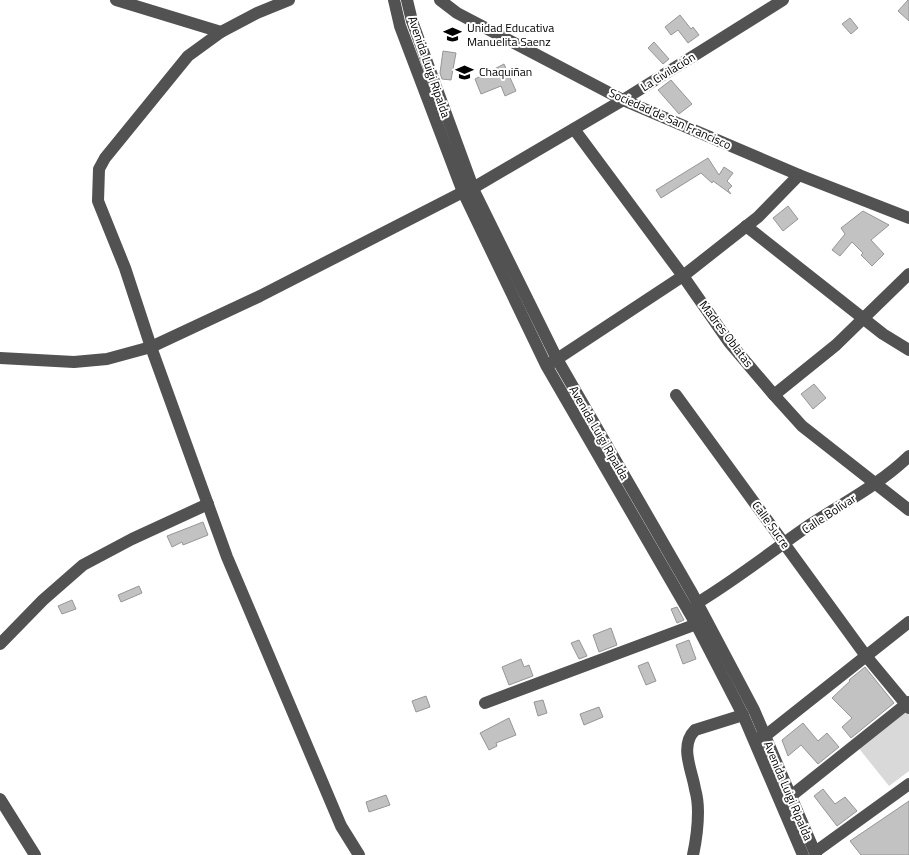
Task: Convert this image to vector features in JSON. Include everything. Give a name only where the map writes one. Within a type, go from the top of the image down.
[{"type":"street","points":[[116,0],[221,32]]},
{"type":"street","points":[[289,0],[221,32],[188,56],[105,158],[99,169],[98,200],[126,268],[151,347],[227,557],[341,826],[359,855]]},
{"type":"street","name":"Avenida Luigi Ripalda","points":[[394,0],[400,26],[468,190],[552,362],[701,622],[754,710],[760,738],[811,854]]},
{"type":"street","name":"Avenida Luigi Ripalda","points":[[407,0],[415,30],[468,190]]},
{"type":"street","name":"Sociedad de San Francisco","points":[[440,0],[457,13],[622,100],[799,175],[908,216]]},
{"type":"street","name":"La Civilación","points":[[0,358],[74,362],[107,359],[151,347],[260,296],[468,190],[574,129],[783,0]]},
{"type":"street","name":"Madres Oblatas","points":[[574,129],[683,276],[729,342],[774,395],[802,426],[909,510]]},
{"type":"street","points":[[552,362],[683,276],[758,217],[799,175]]},
{"type":"street","points":[[746,226],[883,334],[909,350]]},
{"type":"street","points":[[774,395],[836,345],[909,274]]},
{"type":"street","name":"Avenida Luigi Ripalda","points":[[552,362],[697,603],[701,622],[743,715],[760,738],[791,796],[811,854]]},
{"type":"street","name":"Calle Sucre","points":[[676,395],[866,656],[908,705]]},
{"type":"street","name":"Calle Bolívar","points":[[697,603],[876,483],[909,456]]},
{"type":"street","points":[[0,644],[43,600],[83,566],[132,539],[208,504]]},
{"type":"street","points":[[486,703],[701,622]]},
{"type":"street","points":[[760,738],[909,622]]},
{"type":"street","points":[[791,796],[908,705]]},
{"type":"street","points":[[694,855],[698,831],[698,812],[696,791],[687,753],[690,735],[695,730],[743,715]]},
{"type":"street","points":[[811,854],[909,784]]},
{"type":"street","points":[[0,798],[35,855]]},
{"type":"shaded area","points":[[909,708],[909,771],[889,786],[857,746]]},
{"type":"building","points":[[909,0],[909,21],[898,11]]},
{"type":"building","points":[[680,15],[691,29],[693,27],[699,35],[688,43],[678,30],[671,35],[665,27]]},
{"type":"building","points":[[850,18],[858,28],[851,34],[842,24]]},
{"type":"building","points":[[654,42],[669,59],[663,64],[648,48]]},
{"type":"building","points":[[443,51],[456,53],[451,80],[442,79],[440,73]]},
{"type":"building","points":[[504,64],[516,91],[505,96],[501,86],[481,94],[475,79]]},
{"type":"building","points":[[671,80],[692,104],[679,114],[658,90]]},
{"type":"building","points":[[708,158],[719,175],[724,167],[733,173],[727,181],[732,186],[728,190],[731,194],[713,181],[712,183],[701,173],[661,198],[656,190]]},
{"type":"building","points":[[788,206],[798,219],[783,231],[773,218]]},
{"type":"building","points":[[863,211],[889,225],[871,240],[884,254],[872,266],[852,242],[840,256],[832,250],[845,234],[841,228]]},
{"type":"building","points":[[814,384],[826,398],[813,409],[801,394]]},
{"type":"building","points":[[203,522],[208,535],[183,545],[182,542],[172,547],[167,536]]},
{"type":"building","points":[[139,586],[142,593],[121,602],[118,595]]},
{"type":"building","points":[[72,600],[76,609],[62,614],[58,606]]},
{"type":"building","points":[[677,607],[684,620],[677,623],[671,609]]},
{"type":"building","points":[[611,628],[617,645],[599,652],[593,635]]},
{"type":"building","points":[[579,640],[587,656],[579,659],[571,643]]},
{"type":"building","points":[[689,640],[696,659],[683,664],[676,645]]},
{"type":"building","points":[[521,659],[524,667],[529,665],[533,676],[509,685],[502,667]]},
{"type":"building","points":[[648,662],[656,681],[646,685],[638,666]]},
{"type":"building","points":[[865,667],[894,703],[851,738],[842,727],[852,718],[832,698]]},
{"type":"building","points":[[426,696],[430,707],[416,712],[412,701]]},
{"type":"building","points":[[543,700],[547,713],[538,716],[534,702]]},
{"type":"building","points":[[599,707],[603,717],[584,725],[580,714]]},
{"type":"building","points":[[509,718],[516,735],[496,743],[497,746],[489,750],[480,733]]},
{"type":"building","points":[[803,723],[818,741],[827,733],[839,747],[818,764],[801,745],[788,756],[782,740]]},
{"type":"building","points":[[823,789],[835,804],[845,797],[857,811],[837,826],[814,796]]},
{"type":"building","points":[[386,795],[390,805],[369,812],[366,802]]},
{"type":"building","points":[[909,801],[909,855],[861,855],[850,841]]},
{"type":"place","name":"Unidad Educativa Manuelita Saenz","points":[[453,35]]},
{"type":"place","name":"Chaquiñan","points":[[465,72]]}]
